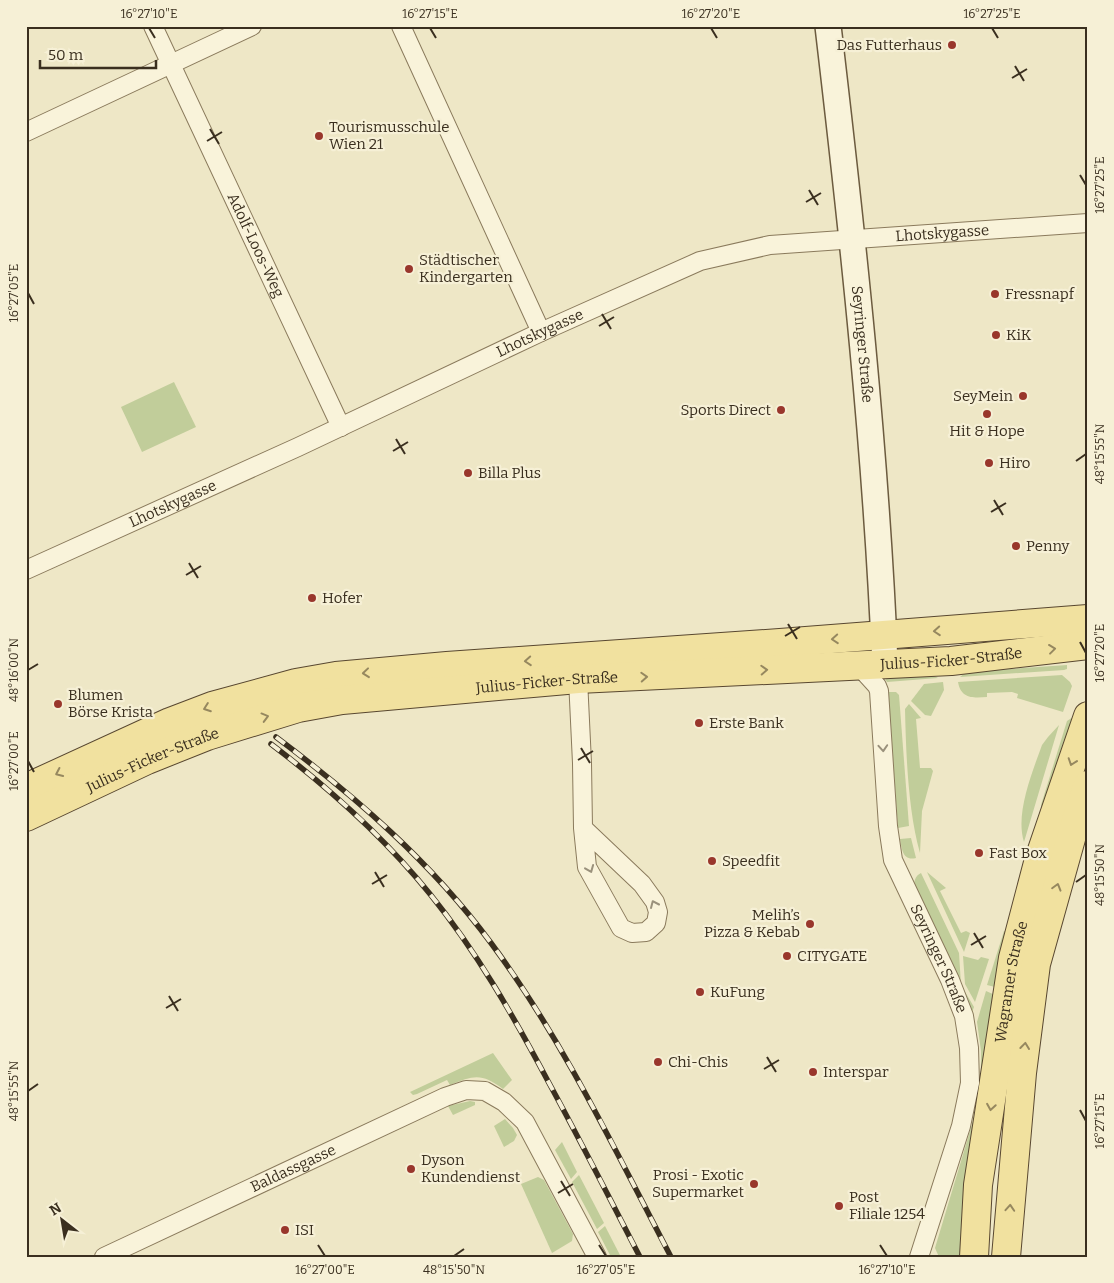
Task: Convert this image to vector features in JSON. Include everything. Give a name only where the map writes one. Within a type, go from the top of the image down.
[{"type":"main road","name":"Seyringer Straße","points":[[828,26],[852,239],[865,381],[884,635],[872,664]]},
{"type":"main road","name":"Julius-Ficker-Straße","points":[[26,817],[147,760],[207,736],[298,708],[342,700],[577,668],[884,635],[1088,619]]},
{"type":"main road","name":"Julius-Ficker-Straße","points":[[26,788],[170,722],[212,706],[296,683],[336,676],[384,671],[872,664],[951,661],[1088,645]]},
{"type":"main road","name":"Wagramer Straße","points":[[974,1257],[978,1185],[1014,958],[1039,858],[1088,716]]},
{"type":"main road","name":"Wagramer Straße","points":[[1006,1257],[1022,1073],[1036,964],[1079,810],[1088,785]]},
{"type":"street","name":"Adolf-Loos-Weg","points":[[153,26],[341,427]]},
{"type":"street","points":[[26,132],[252,26]]},
{"type":"street","points":[[401,26],[541,332]]},
{"type":"street","name":"Lhotskygasse","points":[[26,570],[341,427],[541,332],[700,261],[770,245],[1088,224]]},
{"type":"street","name":"Seyringer Straße","points":[[872,664],[879,691],[888,826],[893,860],[950,980],[964,1016],[970,1048],[970,1083],[961,1126],[919,1257]]},
{"type":"street","points":[[577,668],[583,828],[587,867],[621,928],[632,933],[646,932],[656,923],[658,912],[655,902],[642,884],[583,828]]},
{"type":"street","name":"Baldassgasse","points":[[104,1257],[445,1097],[466,1090],[485,1090],[504,1102],[525,1122],[597,1257]]},
{"type":"green space","points":[[174,382],[196,427],[142,452],[121,407]]},
{"type":"green space","points":[[1067,665],[1067,669],[1064,670],[960,677],[966,672]]},
{"type":"green space","points":[[932,675],[938,678],[887,682],[884,677]]},
{"type":"green space","points":[[1062,675],[1072,686],[1063,712],[1017,698],[1018,694],[1012,692],[987,693],[987,697],[968,696],[962,692],[958,682]]},
{"type":"green space","points":[[943,682],[944,690],[931,716],[925,715],[911,701],[924,684]]},
{"type":"green space","points":[[888,692],[896,692],[899,695],[909,826],[898,828]]},
{"type":"green space","points":[[909,704],[921,718],[916,719],[920,768],[931,768],[933,771],[922,811],[920,853],[908,782],[905,709]]},
{"type":"green space","points":[[1073,717],[1042,808],[1041,805],[1067,721]]},
{"type":"green space","points":[[1059,725],[1024,842],[1022,819],[1026,794],[1042,745]]},
{"type":"green space","points":[[911,838],[916,858],[908,858],[904,854],[900,839]]},
{"type":"green space","points":[[927,872],[946,888],[940,891],[961,933],[966,931],[970,933],[964,952]]},
{"type":"green space","points":[[921,873],[959,953],[961,985],[974,1007],[971,1015],[914,887],[915,879]]},
{"type":"green space","points":[[1004,931],[1007,932],[995,987],[987,985]]},
{"type":"green space","points":[[963,956],[978,960],[981,957],[989,959],[975,1002],[965,984]]},
{"type":"green space","points":[[986,991],[995,995],[985,1067],[981,1067],[977,1022]]},
{"type":"green space","points":[[493,1053],[512,1080],[503,1089],[489,1080],[478,1077],[465,1079],[450,1085],[447,1080],[417,1094],[413,1095],[410,1092]]},
{"type":"green space","points":[[470,1101],[475,1102],[475,1105],[453,1115],[448,1106]]},
{"type":"green space","points":[[976,1111],[960,1257],[939,1257],[935,1248]]},
{"type":"green space","points":[[505,1119],[517,1135],[514,1141],[504,1147],[494,1126]]},
{"type":"green space","points":[[562,1142],[577,1172],[571,1179],[555,1150]]},
{"type":"green space","points":[[579,1175],[604,1223],[597,1229],[572,1182]]},
{"type":"green space","points":[[538,1177],[544,1180],[573,1234],[572,1241],[552,1253],[521,1184]]},
{"type":"green space","points":[[605,1226],[621,1257],[611,1257],[598,1232]]},
{"type":"railway","points":[[276,737],[335,783],[391,832],[443,885],[491,943],[542,1018],[565,1057],[671,1257]]},
{"type":"railway","points":[[271,744],[314,778],[375,833],[430,894],[464,939],[522,1034],[640,1257]]},
{"type":"place","name":"Das Futterhaus","points":[[952,45]]},
{"type":"place","name":"Tourismusschule Wien 21","points":[[319,136]]},
{"type":"place","name":"Städtischer Kindergarten","points":[[409,269]]},
{"type":"place","name":"Fressnapf","points":[[995,294]]},
{"type":"place","name":"KiK","points":[[996,335]]},
{"type":"place","name":"SeyMein","points":[[1023,396]]},
{"type":"place","name":"Sports Direct","points":[[781,410]]},
{"type":"place","name":"Hit & Hope","points":[[987,414]]},
{"type":"place","name":"Hiro","points":[[989,463]]},
{"type":"place","name":"Billa Plus","points":[[468,473]]},
{"type":"place","name":"Penny","points":[[1016,546]]},
{"type":"place","name":"Hofer","points":[[312,598]]},
{"type":"place","name":"Blumen Börse Krista","points":[[58,704]]},
{"type":"place","name":"Erste Bank","points":[[699,723]]},
{"type":"place","name":"Fast Box","points":[[979,853]]},
{"type":"place","name":"Speedfit","points":[[712,861]]},
{"type":"place","name":"Melih’s Pizza & Kebab","points":[[810,924]]},
{"type":"place","name":"CITYGATE","points":[[787,956]]},
{"type":"place","name":"KuFung","points":[[700,992]]},
{"type":"place","name":"Chi-Chis","points":[[658,1062]]},
{"type":"place","name":"Interspar","points":[[813,1072]]},
{"type":"place","name":"Dyson Kundendienst","points":[[411,1169]]},
{"type":"place","name":"Prosi - Exotic Supermarket","points":[[754,1184]]},
{"type":"place","name":"Post Filiale 1254","points":[[839,1206]]},
{"type":"place","name":"ISI","points":[[285,1230]]}]
